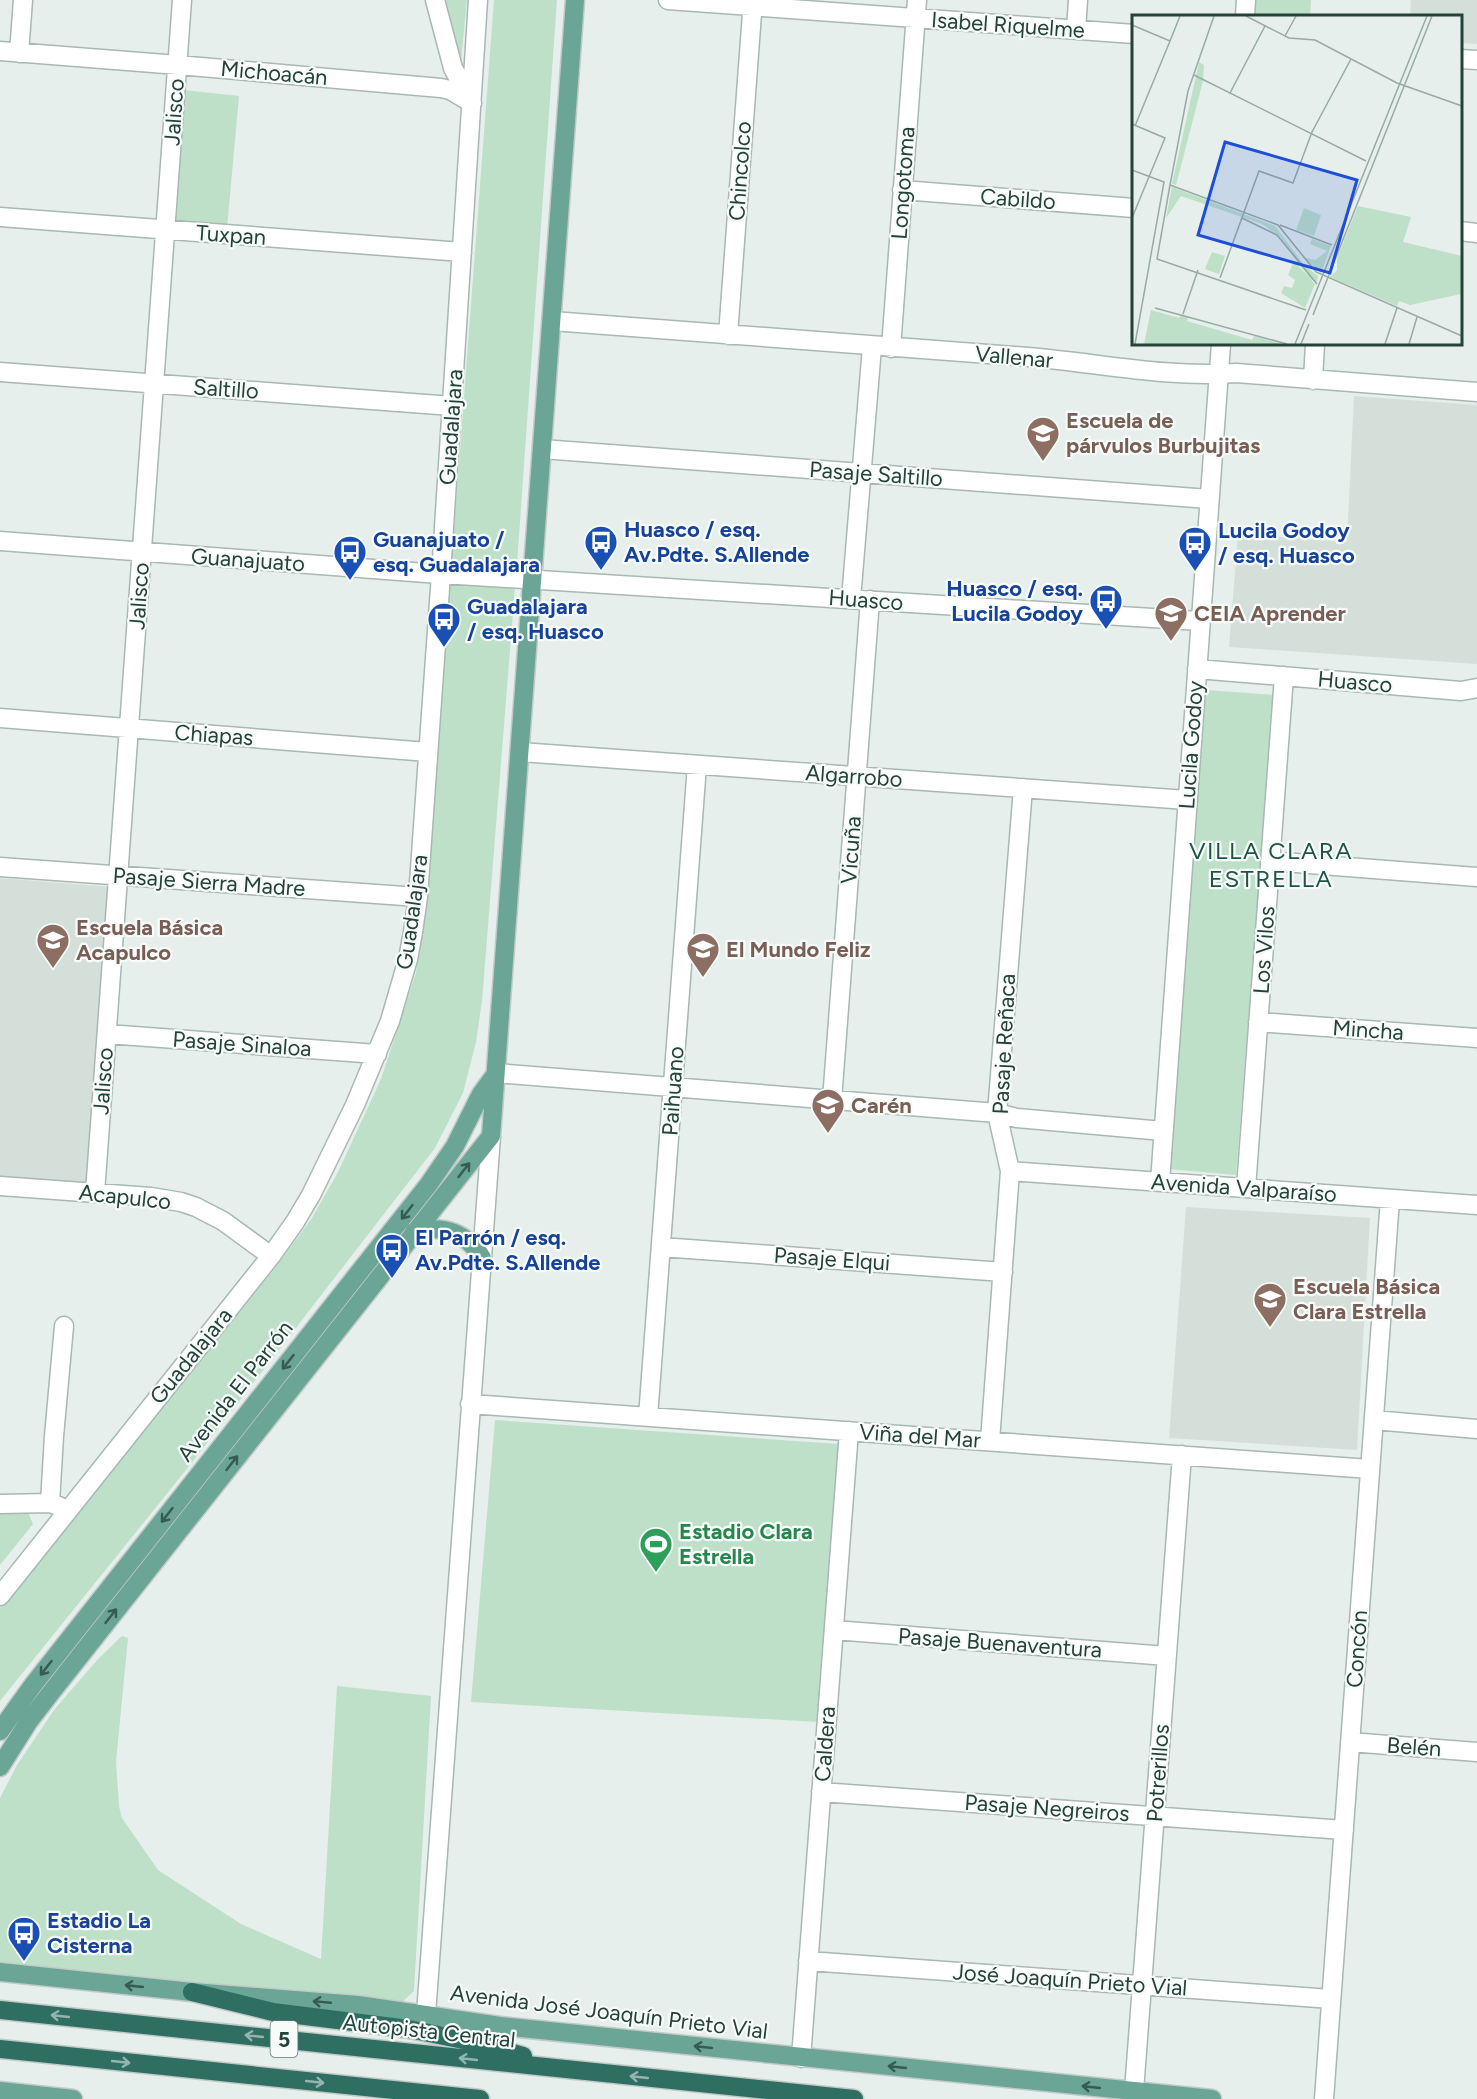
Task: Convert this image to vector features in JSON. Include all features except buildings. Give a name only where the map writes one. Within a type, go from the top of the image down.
[{"type":"highway","points":[[192,1992],[273,2012],[409,2028],[478,2043],[568,2069]]},
{"type":"highway","name":"Autopista Central","points":[[0,2010],[854,2099]]},
{"type":"highway","name":"5","points":[[0,2049],[480,2099]]},
{"type":"main road","points":[[491,1136],[576,0]]},
{"type":"main road","name":"Avenida El Parrón","points":[[0,1731],[33,1685],[429,1184],[455,1146],[481,1094],[496,1073]]},
{"type":"main road","name":"Avenida El Parrón","points":[[0,1767],[17,1738],[49,1695],[491,1136]]},
{"type":"main road","points":[[414,1232],[434,1229],[455,1233],[470,1242],[482,1258]]},
{"type":"main road","name":"Avenida José Joaquín Prieto Vial","points":[[0,1972],[192,1992],[358,2005],[500,2026],[1212,2099]]},
{"type":"main road","points":[[0,2091],[73,2099]]},
{"type":"street","points":[[20,53],[23,0]]},
{"type":"street","name":"Jalisco","points":[[95,1193],[183,0]]},
{"type":"street","points":[[435,0],[453,68],[458,81],[472,103]]},
{"type":"street","name":"Guadalajara","points":[[0,1596],[271,1256],[295,1222],[346,1125],[390,1021],[406,968],[418,897],[478,0]]},
{"type":"street","name":"Isabel Riquelme","points":[[668,0],[752,3],[1132,34]]},
{"type":"street","name":"Longotoma","points":[[891,348],[917,0]]},
{"type":"street","points":[[1076,30],[1078,0]]},
{"type":"street","points":[[1245,15],[1246,0]]},
{"type":"street","name":"Chincolco","points":[[729,335],[752,3]]},
{"type":"street","name":"Michoacán","points":[[0,51],[441,88],[450,90],[472,103]]},
{"type":"street","points":[[1462,59],[1477,60]]},
{"type":"street","name":"Cabildo","points":[[902,190],[1132,208]]},
{"type":"street","name":"Tuxpan","points":[[0,217],[462,252]]},
{"type":"street","points":[[1462,231],[1477,233]]},
{"type":"street","name":"Vallenar","points":[[552,321],[1038,358],[1137,371],[1200,376],[1236,373],[1477,392]]},
{"type":"street","name":"Lucila Godoy","points":[[1160,1182],[1221,345]]},
{"type":"street","points":[[1313,380],[1315,345]]},
{"type":"street","points":[[851,599],[872,347]]},
{"type":"street","name":"Saltillo","points":[[0,372],[452,406]]},
{"type":"street","name":"Pasaje Saltillo","points":[[542,449],[1209,499]]},
{"type":"street","name":"Guanajuato","points":[[0,541],[532,580]]},
{"type":"street","name":"Huasco","points":[[532,580],[1200,621]]},
{"type":"street","name":"Vicuña","points":[[832,1100],[870,600]]},
{"type":"street","name":"Huasco","points":[[1197,669],[1461,691],[1477,688]]},
{"type":"street","name":"Los Vilos","points":[[1246,1188],[1284,676]]},
{"type":"street","name":"Chiapas","points":[[0,718],[428,752]]},
{"type":"street","name":"Algarrobo","points":[[520,752],[1187,800]]},
{"type":"street","name":"Paihuano","points":[[648,1417],[697,765]]},
{"type":"street","name":"Pasaje Reñaca","points":[[990,1442],[1010,1171],[997,1113],[1023,788]]},
{"type":"street","points":[[1270,861],[1477,877]]},
{"type":"street","name":"Pasaje Sierra Madre","points":[[0,867],[418,897]]},
{"type":"street","name":"Mincha","points":[[1258,1022],[1477,1038]]},
{"type":"street","name":"Pasaje Sinaloa","points":[[107,1034],[377,1054]]},
{"type":"street","points":[[496,1073],[997,1113],[1017,1119],[1163,1131]]},
{"type":"street","points":[[426,2014],[491,1136]]},
{"type":"street","name":"Avenida Valparaíso","points":[[1010,1171],[1477,1205]]},
{"type":"street","name":"Acapulco","points":[[0,1186],[166,1199],[196,1207],[223,1221],[271,1256]]},
{"type":"street","name":"Concón","points":[[1324,2099],[1390,1199]]},
{"type":"street","name":"Pasaje Elqui","points":[[661,1247],[1003,1272]]},
{"type":"street","points":[[50,1503],[64,1326]]},
{"type":"street","name":"Viña del Mar","points":[[470,1404],[1370,1469]]},
{"type":"street","points":[[1374,1420],[1477,1429]]},
{"type":"street","name":"Caldera","points":[[801,2058],[849,1431]]},
{"type":"street","name":"Potrerillos","points":[[1134,2091],[1182,1455]]},
{"type":"street","points":[[0,1504],[50,1503],[70,1509]]},
{"type":"street","name":"Pasaje Buenaventura","points":[[834,1630],[1167,1656]]},
{"type":"street","name":"Belén","points":[[1350,1742],[1477,1752]]},
{"type":"street","name":"Pasaje Negreiros","points":[[821,1792],[1344,1830]]},
{"type":"street","name":"José Joaquín Prieto Vial","points":[[808,1961],[1331,1999]]},
{"type":"shaded area","points":[[1411,0],[1477,0],[1477,44],[1462,43],[1462,15],[1410,15]]},
{"type":"shaded area","points":[[1354,396],[1477,405],[1477,664],[1229,647],[1238,534],[1347,542]]},
{"type":"shaded area","name":"Escuela Básica Acapulco","points":[[0,878],[111,887],[89,1183],[0,1176]]},
{"type":"shaded area","name":"Escuela Básica Clara Estrella","points":[[1186,1207],[1370,1218],[1357,1450],[1169,1438]]},
{"type":"green space","points":[[441,0],[467,0],[461,61]]},
{"type":"green space","points":[[494,0],[557,0],[518,550],[482,1001],[476,1042],[463,1093],[435,1148],[186,1470],[0,1701],[0,1608],[272,1272],[312,1218],[338,1172],[381,1079],[416,973],[426,900]]},
{"type":"green space","points":[[1256,0],[1311,0],[1310,15],[1255,15]]},
{"type":"green space","points":[[184,90],[239,96],[227,228],[172,223]]},
{"type":"green space","points":[[1206,690],[1274,695],[1236,1175],[1168,1169]]},
{"type":"green space","name":"Estadio Clara Estrella","points":[[495,1420],[839,1444],[818,1722],[471,1702]]},
{"type":"green space","points":[[0,1510],[28,1512],[33,1524],[0,1565]]},
{"type":"green space","points":[[122,1636],[128,1638],[116,1762],[122,1818],[158,1870],[241,1924],[321,1959],[337,1686],[431,1696],[414,1991],[401,2003],[0,1965],[0,1798],[17,1765],[54,1710],[98,1659]]},
{"type":"place","name":"Escuela de párvulos Burbujitas","points":[[1043,462]]},
{"type":"place","name":"Huasco / esq. Av.Pdte. S.Allende","points":[[601,571]]},
{"type":"place","name":"Lucila Godoy / esq. Huasco","points":[[1195,572]]},
{"type":"place","name":"Guanajuato / esq. Guadalajara","points":[[350,581]]},
{"type":"place","name":"Huasco / esq. Lucila Godoy","points":[[1106,630]]},
{"type":"place","name":"CEIA Aprender","points":[[1171,642]]},
{"type":"place","name":"Guadalajara / esq. Huasco","points":[[444,648]]},
{"type":"place","name":"Escuela Básica Acapulco","points":[[53,969]]},
{"type":"place","name":"El Mundo Feliz","points":[[703,978]]},
{"type":"place","name":"Carén","points":[[828,1134]]},
{"type":"place","name":"El Parrón / esq. Av.Pdte. S.Allende","points":[[392,1279]]},
{"type":"place","name":"Escuela Básica Clara Estrella","points":[[1270,1328]]},
{"type":"place","name":"Estadio Clara Estrella","points":[[656,1573]]},
{"type":"place","name":"Estadio La Cisterna","points":[[24,1962]]},
{"type":"district","name":"VILLA CLARA ESTRELLA","points":[[1271,864]]}]
